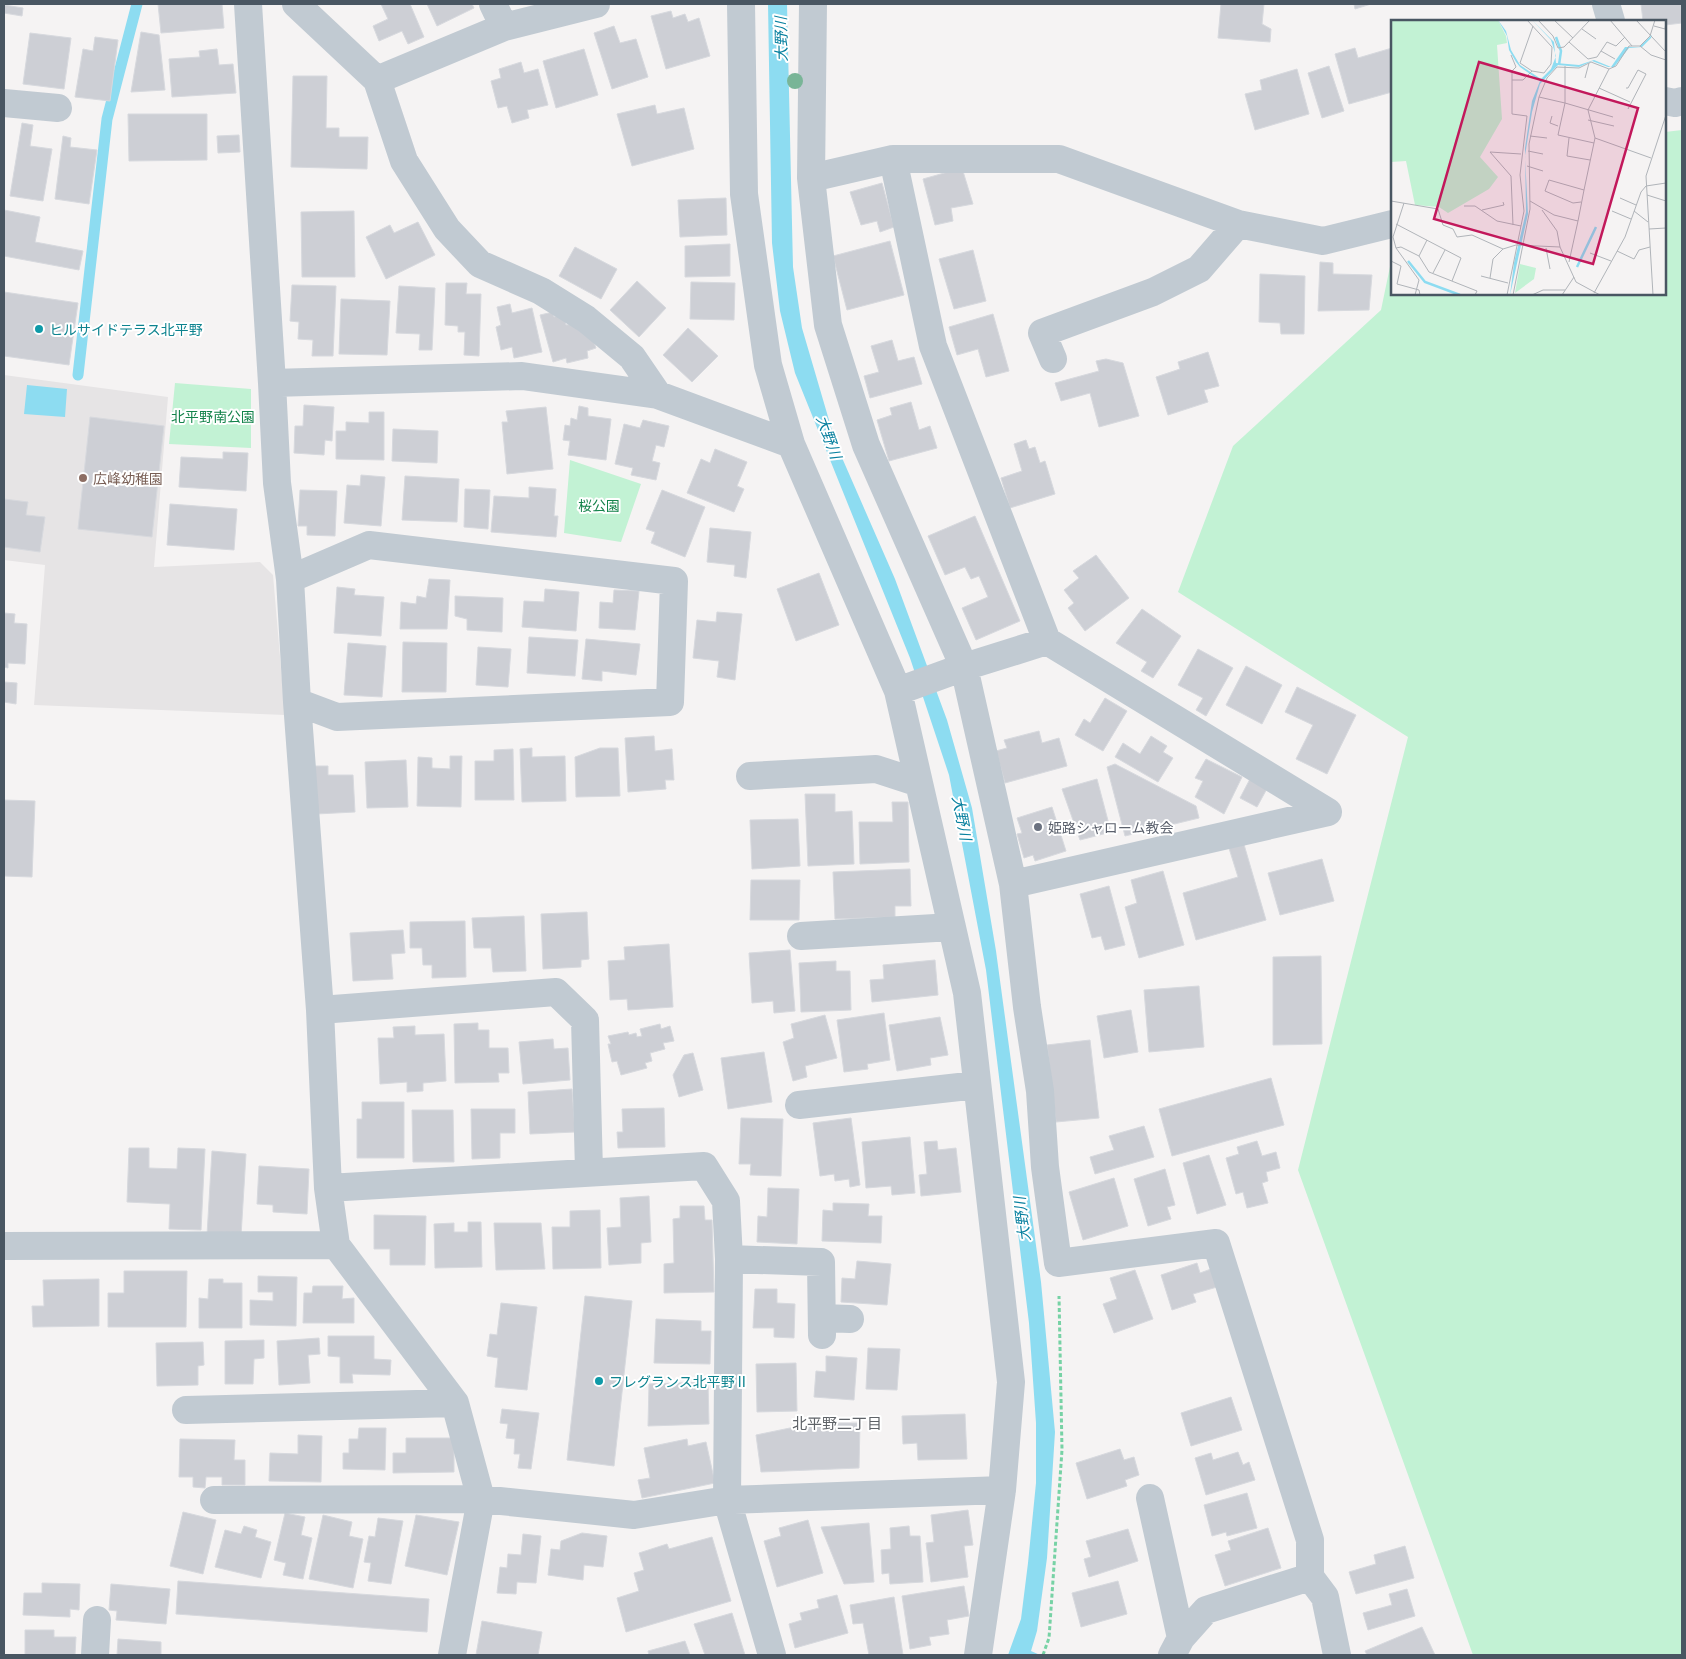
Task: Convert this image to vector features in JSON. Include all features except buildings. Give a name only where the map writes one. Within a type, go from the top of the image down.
[{"type":"street","points":[[248,4],[277,483],[290,579],[297,702],[320,1010],[328,1188],[336,1245],[455,1403],[481,1499],[452,1655]]},
{"type":"street","points":[[296,4],[377,80],[404,161],[447,229],[480,264],[541,291],[586,319],[632,358],[658,395]]},
{"type":"street","points":[[377,80],[498,16],[596,4]]},
{"type":"street","points":[[741,4],[744,194],[768,365],[791,444],[898,691],[967,993],[1011,1382],[1002,1490],[978,1655]]},
{"type":"street","points":[[813,4],[811,178],[828,325],[866,445],[964,667],[1013,884],[1027,1007],[1040,1091],[1045,1167],[1058,1263],[1216,1243],[1310,1540],[1310,1577],[1325,1597],[1337,1655]]},
{"type":"street","points":[[1606,4],[1611,20]]},
{"type":"street","points":[[1666,101],[1682,102]]},
{"type":"street","points":[[4,103],[58,108]]},
{"type":"street","points":[[811,178],[892,159],[1059,159],[1238,224],[1323,241],[1391,224]]},
{"type":"street","points":[[892,159],[933,346],[1047,641],[1328,812],[1013,884]]},
{"type":"street","points":[[1053,359],[1042,333],[1153,292],[1199,268],[1238,224]]},
{"type":"street","points":[[272,383],[522,376],[658,395],[791,444]]},
{"type":"street","points":[[290,579],[369,545],[674,581],[670,702],[336,718],[297,702]]},
{"type":"street","points":[[898,691],[964,667],[1047,641]]},
{"type":"street","points":[[750,776],[876,769],[919,782]]},
{"type":"street","points":[[801,936],[952,927]]},
{"type":"street","points":[[320,1010],[556,992],[585,1020],[588,1171]]},
{"type":"street","points":[[799,1106],[977,1085]]},
{"type":"street","points":[[328,1188],[588,1171],[704,1166],[726,1201],[729,1259],[727,1500],[772,1655]]},
{"type":"street","points":[[4,1246],[336,1245]]},
{"type":"street","points":[[729,1259],[821,1262],[822,1327],[850,1319]]},
{"type":"street","points":[[186,1410],[455,1403]]},
{"type":"street","points":[[214,1500],[481,1499],[634,1515],[727,1500],[1002,1490]]},
{"type":"street","points":[[1150,1498],[1176,1647]]},
{"type":"street","points":[[1176,1647],[1206,1610],[1310,1577]]},
{"type":"street","points":[[95,1655],[97,1620]]},
{"type":"path","points":[[1043,1655],[1049,1638],[1062,1450],[1058,1263]]},
{"type":"shaded area","name":"広峰幼稚園","points":[[4,375],[168,397],[154,567],[260,562],[273,575],[285,715],[34,705],[45,565],[4,560]]},
{"type":"green space","points":[[1682,130],[1682,1655],[1473,1655],[1298,1170],[1408,737],[1178,592],[1233,446],[1381,310],[1391,262],[1391,295],[1666,295],[1666,132]]},
{"type":"green space","name":"北平野南公園","points":[[175,383],[251,389],[251,448],[169,444]]},
{"type":"green space","name":"桜公園","points":[[570,460],[641,484],[621,542],[564,533]]},
{"type":"water","name":"大野川","points":[[768,4],[787,4],[793,267],[802,328],[836,444],[895,579],[947,720],[972,808],[996,951],[1041,1282],[1055,1432],[1047,1558],[1037,1631],[1031,1651],[1040,1655],[1008,1655],[1021,1619],[1028,1563],[1036,1483],[1036,1423],[1029,1323],[986,970],[949,775],[910,658],[795,373],[780,311],[772,243]]},
{"type":"water","points":[[27,385],[67,389],[65,417],[24,414]]},
{"type":"waterway","points":[[78,375],[107,119],[137,4]]},
{"type":"place","name":"ヒルサイドテラス北平野","points":[[39,329]]},
{"type":"place","name":"広峰幼稚園","points":[[83,478]]},
{"type":"place","name":"姫路シャローム教会","points":[[1038,827]]},
{"type":"place","name":"フレグランス北平野Ⅱ","points":[[599,1381]]},
{"type":"district","name":"北平野二丁目","points":[[837,1423]]}]
